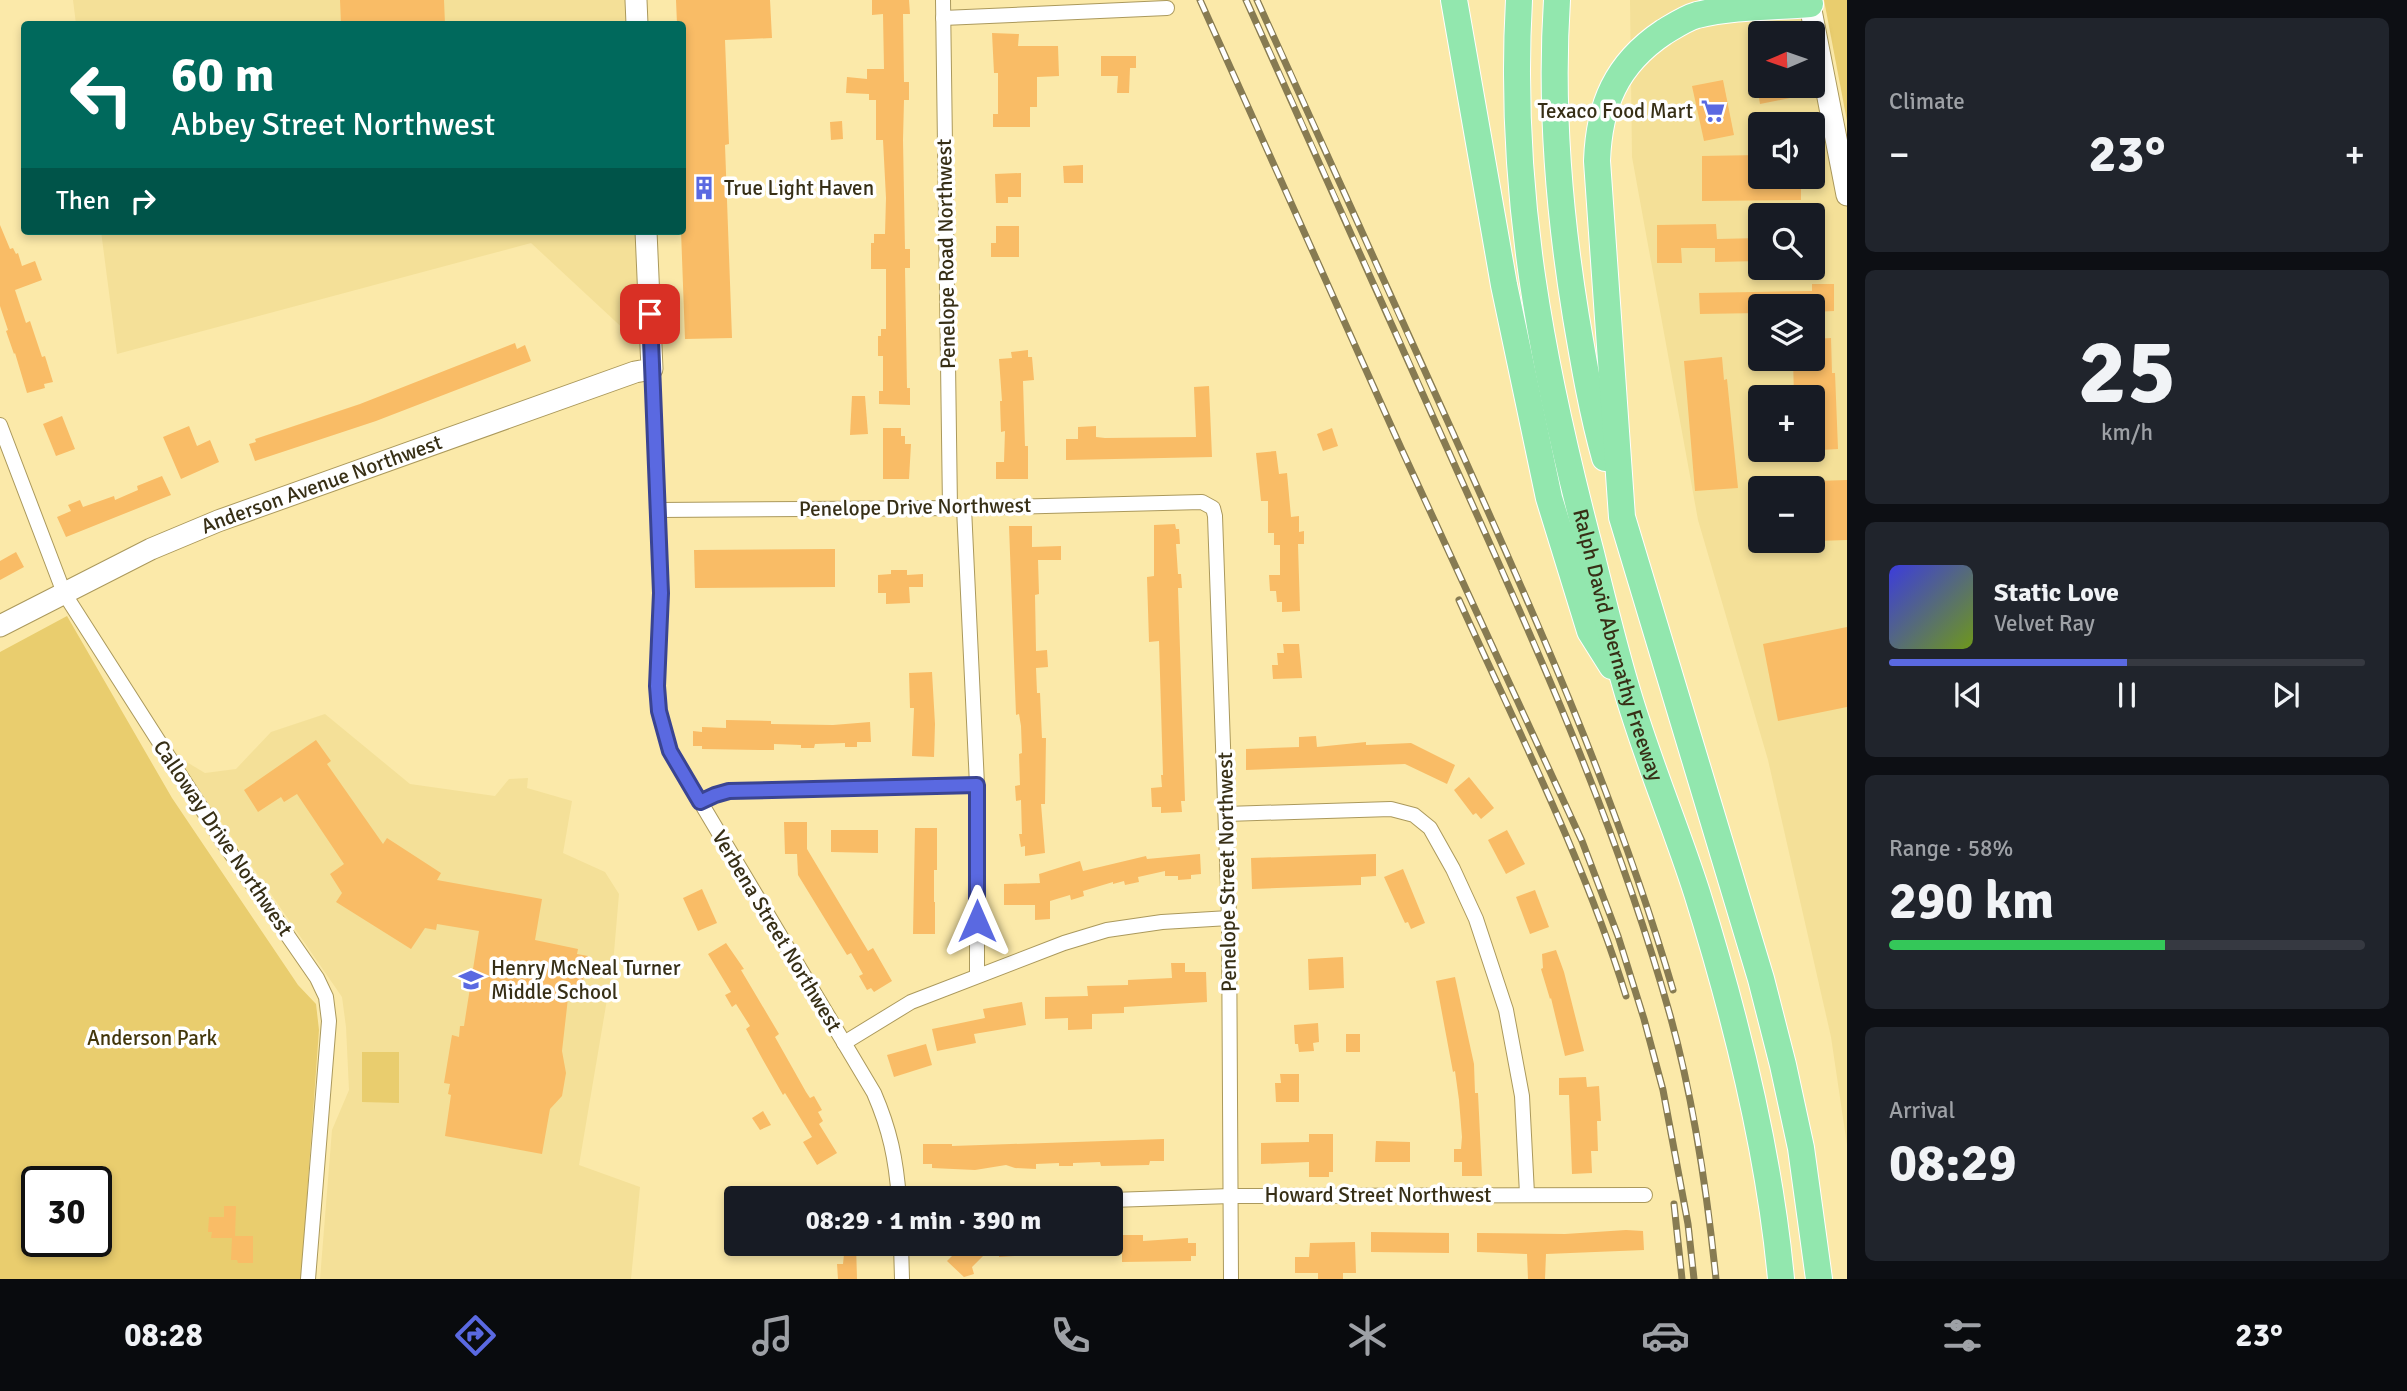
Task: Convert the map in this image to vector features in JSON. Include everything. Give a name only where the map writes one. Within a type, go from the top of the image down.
[{"type":"highway","points":[[1454,0],[1504,285],[1549,498],[1590,631],[1626,688]]},
{"type":"highway","name":"Ralph David Abernathy Freeway","points":[[1519,0],[1517,115],[1521,200],[1532,286],[1559,429],[1626,688],[1697,893],[1740,1052],[1764,1159],[1781,1279]]},
{"type":"highway","name":"Ralph David Abernathy Freeway","points":[[1557,0],[1557,156],[1562,216],[1586,372],[1622,517]]},
{"type":"highway","points":[[1810,2],[1720,10],[1693,16],[1670,28],[1636,54],[1618,78],[1604,108],[1598,140],[1598,180],[1622,517],[1761,979],[1801,1148],[1819,1279]]},
{"type":"street","points":[[636,0],[637,21]]},
{"type":"street","name":"Penelope Road Northwest","points":[[943,0],[957,508],[977,785],[977,975]]},
{"type":"street","points":[[1810,2],[1847,195]]},
{"type":"street","points":[[943,18],[1167,8]]},
{"type":"street","points":[[646,235],[652,369]]},
{"type":"street","name":"Verbena Street Northwest","points":[[652,369],[661,593],[657,686],[659,711],[670,751],[874,1093],[888,1125],[897,1162],[898,1186]]},
{"type":"street","name":"Anderson Avenue Northwest","points":[[0,626],[151,549],[218,521],[635,372],[652,369]]},
{"type":"street","name":"Calloway Drive Northwest","points":[[0,425],[64,593],[223,842],[317,978],[326,997],[329,1021],[308,1279]]},
{"type":"street","name":"Penelope Street Northwest","points":[[1172,503],[1202,502],[1213,508],[1216,516],[1229,918],[1231,1279]]},
{"type":"street","name":"Penelope Drive Northwest","points":[[659,510],[1172,503]]},
{"type":"street","points":[[700,802],[729,791],[977,785]]},
{"type":"street","points":[[1226,814],[1391,809],[1414,815],[1430,828],[1454,869],[1476,919],[1506,1010],[1522,1096],[1527,1194]]},
{"type":"street","points":[[844,1043],[911,1002],[1064,943],[1107,930],[1162,922],[1229,918]]},
{"type":"street","name":"Howard Street Northwest","points":[[1123,1200],[1231,1196],[1645,1195]]},
{"type":"street","points":[[901,1256],[902,1279]]},
{"type":"shaded area","points":[[73,0],[643,0],[644,21],[76,21]]},
{"type":"shaded area","points":[[1630,0],[1816,0],[1819,21],[1748,21],[1748,98],[1825,98],[1825,55],[1847,190],[1847,1145],[1831,1037],[1768,760],[1698,520],[1632,157]]},
{"type":"shaded area","points":[[102,235],[652,235],[657,360],[531,243],[117,354]]},
{"type":"shaded area","name":"Henry McNeal Turner Middle School","points":[[325,714],[410,784],[495,796],[509,779],[528,778],[527,788],[572,801],[563,853],[605,872],[619,894],[613,964],[579,1165],[640,1187],[631,1279],[320,1279],[332,1130],[349,1090],[342,997],[175,755],[205,773],[236,769],[271,732]]},
{"type":"green space","points":[[1824,0],[1847,0],[1847,121]]},
{"type":"green space","name":"Anderson Park","points":[[67,616],[172,798],[298,985],[316,1004],[319,1030],[301,1279],[0,1279],[0,652]]},
{"type":"green space","points":[[362,1052],[399,1052],[399,1103],[362,1102]]},
{"type":"building","points":[[340,0],[444,0],[445,21],[341,21]]},
{"type":"building","name":"True Light Haven","points":[[676,0],[770,0],[772,38],[725,40],[729,144],[725,145],[732,338],[685,339],[681,235],[686,235],[686,21],[677,21]]},
{"type":"building","points":[[872,0],[909,0],[910,14],[903,14],[904,82],[909,82],[909,100],[904,100],[903,140],[905,249],[910,249],[910,268],[905,268],[907,388],[910,388],[910,405],[879,404],[879,391],[883,391],[883,356],[878,356],[878,336],[881,336],[881,329],[886,329],[886,269],[871,269],[871,243],[874,243],[874,234],[885,234],[883,140],[876,140],[876,100],[869,100],[869,94],[846,93],[847,77],[867,79],[867,69],[884,69],[883,14],[872,15]]},
{"type":"building","points":[[992,33],[1019,34],[1018,46],[1058,46],[1059,76],[1037,77],[1037,107],[1030,107],[1030,127],[993,127],[993,114],[998,114],[998,73],[994,73]]},
{"type":"building","points":[[1101,56],[1136,56],[1136,68],[1130,68],[1129,93],[1117,93],[1118,76],[1101,76]]},
{"type":"building","name":"Texaco Food Mart","points":[[1723,80],[1734,135],[1704,141],[1692,86]]},
{"type":"building","points":[[1759,98],[1790,98],[1760,104]]},
{"type":"building","points":[[842,121],[843,139],[831,140],[830,122]]},
{"type":"building","points":[[1748,155],[1748,189],[1801,189],[1801,200],[1702,201],[1702,156]]},
{"type":"building","points":[[1083,165],[1083,183],[1064,183],[1063,166]]},
{"type":"building","points":[[1021,173],[1021,197],[1008,197],[1008,203],[996,203],[995,174]]},
{"type":"building","points":[[1716,224],[1717,239],[1748,238],[1748,261],[1715,262],[1715,248],[1681,248],[1682,263],[1657,263],[1657,225]]},
{"type":"building","points":[[0,225],[10,249],[13,248],[16,254],[18,253],[22,266],[35,261],[42,280],[15,290],[26,323],[30,321],[42,357],[45,356],[53,382],[44,384],[45,388],[27,393],[0,306]]},
{"type":"building","points":[[996,226],[1019,226],[1019,257],[991,257],[991,243],[996,243]]},
{"type":"building","points":[[1812,284],[1834,284],[1834,311],[1825,311],[1825,294],[1748,294],[1748,313],[1700,314],[1699,293],[1812,291]]},
{"type":"building","points":[[1825,338],[1831,338],[1838,449],[1825,450],[1825,385],[1794,385],[1793,371],[1825,371]]},
{"type":"building","points":[[515,343],[517,349],[525,345],[531,361],[376,421],[255,461],[249,444],[256,442],[255,439],[360,404]]},
{"type":"building","points":[[1028,350],[1028,357],[1032,357],[1034,380],[1023,381],[1028,479],[996,479],[996,462],[1004,462],[1005,431],[1001,432],[999,359],[1012,358],[1011,352]]},
{"type":"building","points":[[1722,357],[1724,380],[1727,379],[1738,488],[1695,491],[1684,361]]},
{"type":"building","points":[[1209,386],[1212,457],[1066,460],[1066,439],[1078,439],[1078,427],[1096,426],[1096,437],[1105,438],[1196,437],[1194,387]]},
{"type":"building","points":[[852,396],[865,396],[868,434],[850,435]]},
{"type":"building","points":[[62,416],[75,449],[56,456],[43,424]]},
{"type":"building","points":[[189,426],[197,446],[210,440],[219,462],[181,479],[163,437]]},
{"type":"building","points":[[883,428],[901,428],[905,444],[911,444],[909,479],[883,479]]},
{"type":"building","points":[[1332,428],[1338,446],[1323,451],[1317,434]]},
{"type":"building","points":[[1276,451],[1279,474],[1287,473],[1291,517],[1299,516],[1299,532],[1304,531],[1304,544],[1298,544],[1300,611],[1282,612],[1282,602],[1277,602],[1276,591],[1270,591],[1269,575],[1280,575],[1280,545],[1274,545],[1274,533],[1268,533],[1268,501],[1261,501],[1256,453]]},
{"type":"building","points":[[162,476],[171,495],[66,537],[57,517],[71,511],[68,505],[80,500],[83,507],[114,496],[115,500],[138,490],[137,486]]},
{"type":"building","points":[[1847,480],[1847,540],[1825,541],[1825,481]]},
{"type":"building","points":[[1175,524],[1176,529],[1179,529],[1180,544],[1176,544],[1182,588],[1178,588],[1185,801],[1181,801],[1182,812],[1161,813],[1161,807],[1152,807],[1151,788],[1162,787],[1163,775],[1159,641],[1149,642],[1147,577],[1154,576],[1154,525]]},
{"type":"building","points":[[1009,526],[1032,526],[1032,547],[1061,546],[1061,560],[1038,560],[1039,594],[1035,595],[1036,651],[1047,650],[1048,667],[1036,668],[1042,738],[1046,738],[1045,804],[1041,804],[1045,853],[1025,856],[1025,846],[1021,847],[1019,834],[1022,834],[1021,800],[1016,801],[1015,786],[1020,785],[1019,754],[1022,753],[1021,726],[1019,714],[1016,715]]},
{"type":"building","points":[[835,549],[835,587],[695,588],[694,550]]},
{"type":"building","points":[[16,552],[24,567],[0,580],[0,561]]},
{"type":"building","points":[[891,570],[907,570],[907,575],[923,574],[923,587],[909,587],[910,603],[886,604],[886,593],[878,593],[878,575],[891,574]]},
{"type":"building","points":[[1847,627],[1847,707],[1778,721],[1763,644]]},
{"type":"building","points":[[1283,644],[1299,644],[1302,678],[1273,679],[1272,665],[1278,665],[1277,653],[1284,653]]},
{"type":"building","points":[[932,672],[934,757],[912,756],[914,708],[910,708],[909,673]]},
{"type":"building","points":[[726,720],[833,725],[870,722],[871,742],[857,742],[857,747],[845,747],[845,743],[815,744],[814,748],[774,744],[774,750],[702,749],[702,746],[693,746],[693,731],[702,732],[702,727],[726,728]]},
{"type":"building","points":[[1316,736],[1317,747],[1366,742],[1366,745],[1411,743],[1455,765],[1447,784],[1405,764],[1246,770],[1246,749],[1299,747],[1299,737]]},
{"type":"building","points":[[316,740],[331,761],[327,764],[383,844],[387,838],[441,873],[437,880],[542,899],[535,940],[578,949],[577,954],[588,956],[579,1000],[568,998],[562,1051],[566,1073],[562,1096],[550,1109],[542,1154],[445,1136],[451,1095],[448,1094],[450,1084],[444,1083],[452,1035],[459,1037],[460,1026],[464,1026],[479,931],[437,924],[436,930],[425,928],[411,949],[336,902],[342,893],[330,874],[344,864],[297,794],[284,802],[281,797],[258,812],[244,790]]},
{"type":"building","points":[[1469,777],[1494,808],[1481,819],[1476,813],[1473,815],[1454,790]]},
{"type":"building","points":[[784,822],[807,822],[807,849],[868,951],[873,948],[892,981],[874,992],[871,988],[867,990],[859,976],[863,974],[851,953],[847,955],[798,875],[797,854],[785,854]]},
{"type":"building","points":[[915,828],[937,828],[937,870],[934,870],[935,934],[913,934]]},
{"type":"building","points":[[831,830],[878,830],[878,853],[831,852]]},
{"type":"building","points":[[1507,830],[1525,864],[1506,874],[1488,840]]},
{"type":"building","points":[[1200,854],[1201,874],[1191,875],[1191,879],[1178,880],[1178,876],[1165,876],[1165,871],[1138,877],[1139,882],[1125,885],[1124,881],[1113,882],[1083,891],[1084,896],[1071,900],[1070,895],[1050,901],[1050,919],[1035,920],[1035,905],[1004,905],[1004,884],[1040,883],[1039,874],[1080,861],[1083,871],[1146,856],[1147,859]]},
{"type":"building","points":[[1376,854],[1376,876],[1361,877],[1361,885],[1252,889],[1251,858]]},
{"type":"building","points":[[1403,869],[1425,923],[1411,929],[1408,922],[1405,923],[1384,877]]},
{"type":"building","points":[[702,889],[717,923],[698,931],[683,898]]},
{"type":"building","points":[[1535,890],[1549,927],[1530,934],[1516,897]]},
{"type":"building","points":[[726,943],[744,969],[741,970],[779,1034],[775,1037],[806,1092],[810,1098],[814,1096],[822,1110],[818,1112],[823,1121],[819,1124],[837,1153],[817,1165],[803,1142],[812,1137],[763,1060],[746,1029],[750,1026],[736,1004],[732,1007],[725,995],[731,992],[708,954]]},
{"type":"building","points":[[1556,950],[1584,1051],[1565,1056],[1541,969],[1542,954]]},
{"type":"building","points":[[1343,957],[1344,988],[1309,990],[1308,959]]},
{"type":"building","points":[[1171,963],[1185,963],[1185,972],[1206,972],[1207,1002],[1124,1007],[1124,1013],[1092,1014],[1092,1029],[1068,1030],[1068,1018],[1045,1019],[1045,997],[1088,996],[1087,986],[1128,985],[1128,980],[1172,978]]},
{"type":"building","points":[[1455,977],[1474,1064],[1475,1093],[1478,1093],[1482,1176],[1462,1176],[1462,1162],[1454,1162],[1454,1149],[1461,1149],[1462,1137],[1459,1100],[1436,981]]},
{"type":"building","points":[[1022,1002],[1026,1025],[974,1034],[976,1043],[937,1051],[932,1029],[985,1018],[983,1009]]},
{"type":"building","points":[[1318,1023],[1319,1042],[1313,1043],[1314,1051],[1299,1052],[1298,1044],[1295,1044],[1294,1025]]},
{"type":"building","points":[[1346,1034],[1360,1034],[1360,1052],[1346,1052]]},
{"type":"building","points":[[926,1044],[932,1065],[894,1077],[887,1055]]},
{"type":"building","points":[[1280,1074],[1299,1074],[1299,1102],[1276,1102],[1275,1083],[1281,1083]]},
{"type":"building","points":[[1586,1077],[1587,1087],[1599,1086],[1601,1121],[1597,1121],[1598,1151],[1591,1151],[1592,1173],[1572,1174],[1569,1095],[1559,1095],[1559,1078]]},
{"type":"building","points":[[763,1111],[771,1125],[760,1130],[752,1118]]},
{"type":"building","points":[[1309,1134],[1333,1134],[1333,1172],[1329,1172],[1329,1177],[1309,1177],[1309,1162],[1261,1164],[1261,1143],[1309,1142]]},
{"type":"building","points":[[1164,1139],[1164,1161],[1150,1161],[1149,1165],[1101,1166],[1100,1162],[1059,1166],[1059,1163],[1036,1164],[1036,1169],[1006,1165],[975,1170],[932,1168],[932,1164],[923,1164],[923,1144],[952,1146]]},
{"type":"building","points":[[1376,1141],[1410,1142],[1410,1162],[1375,1162]]},
{"type":"building","points":[[224,1206],[236,1206],[235,1236],[253,1236],[253,1263],[231,1260],[232,1238],[211,1238],[212,1232],[208,1232],[209,1217],[224,1217]]},
{"type":"building","points":[[1643,1231],[1644,1250],[1546,1254],[1545,1279],[1528,1279],[1527,1254],[1477,1252],[1477,1233],[1565,1234]]},
{"type":"building","points":[[1371,1232],[1449,1233],[1449,1253],[1371,1252]]},
{"type":"building","points":[[1123,1235],[1143,1235],[1143,1241],[1188,1238],[1188,1243],[1196,1243],[1196,1256],[1191,1256],[1191,1261],[1122,1262]]},
{"type":"building","points":[[1355,1242],[1356,1273],[1343,1273],[1343,1279],[1318,1279],[1318,1273],[1295,1273],[1295,1257],[1309,1257],[1310,1243]]},
{"type":"building","points":[[844,1256],[856,1256],[857,1279],[838,1279],[837,1264],[843,1264]]},
{"type":"building","points":[[952,1256],[983,1256],[972,1267],[974,1274],[964,1277],[947,1261]]},
{"type":"railway","points":[[1200,0],[1401,448],[1582,841],[1618,936],[1663,1090],[1688,1224],[1694,1279]]},
{"type":"railway","points":[[1246,0],[1519,609],[1602,809],[1649,946],[1678,1047],[1699,1146],[1716,1279]]},
{"type":"railway","points":[[1257,0],[1453,433],[1573,708],[1627,848],[1673,990]]},
{"type":"railway","points":[[1459,600],[1570,845],[1626,996]]},
{"type":"railway","points":[[1674,1204],[1682,1279]]},
{"type":"place","name":"Texaco Food Mart","points":[[1713,111]]},
{"type":"place","name":"True Light Haven","points":[[704,188]]},
{"type":"place","name":"Henry McNeal Turner Middle School","points":[[471,980]]},
{"type":"route","points":[[650,314],[661,593],[657,686],[659,711],[670,751],[700,802],[729,791],[977,785],[977,921]]}]
